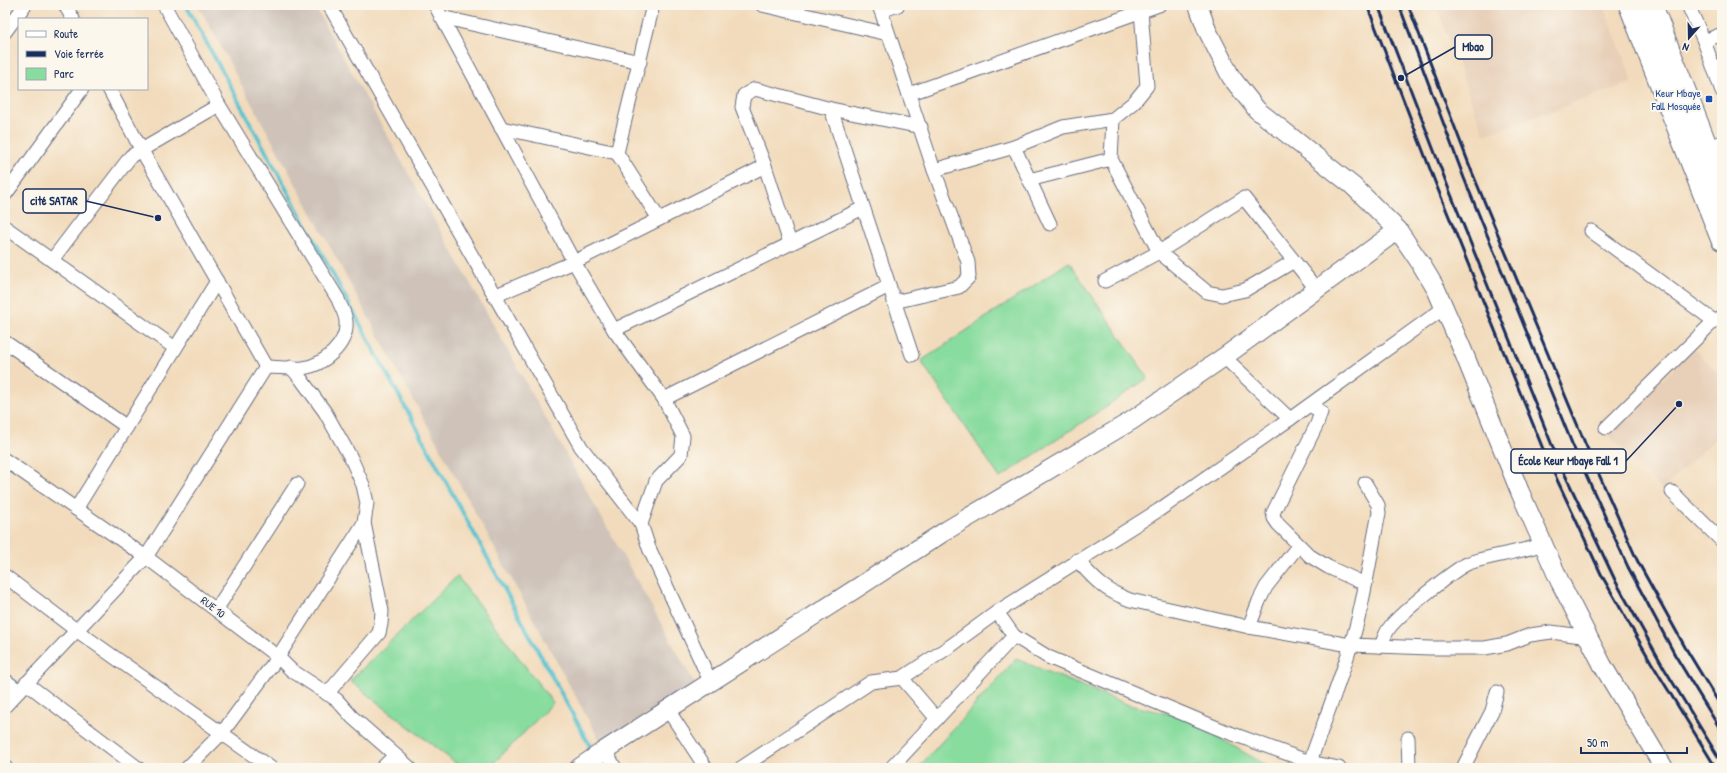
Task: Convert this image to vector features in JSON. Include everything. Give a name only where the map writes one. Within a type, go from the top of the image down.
[{"type":"highway","points":[[1630,5],[1722,239]]},
{"type":"highway","points":[[1651,5],[1714,145],[1722,187]]},
{"type":"street","points":[[5,32],[25,5]]},
{"type":"street","points":[[65,5],[72,18]]},
{"type":"street","points":[[164,5],[219,105],[338,299],[346,321],[346,334],[342,342],[329,356],[319,363],[303,368],[266,367]]},
{"type":"street","points":[[329,5],[581,447],[641,524],[649,548],[711,683]]},
{"type":"street","points":[[434,5],[574,262],[614,330],[664,399],[683,436],[681,455],[656,481],[641,524]]},
{"type":"street","points":[[617,153],[653,5]]},
{"type":"street","points":[[762,5],[888,34]]},
{"type":"street","points":[[894,302],[959,287],[969,277],[968,262],[934,170],[921,127],[880,8],[898,5]]},
{"type":"street","points":[[909,94],[1159,5]]},
{"type":"street","points":[[1198,5],[1206,30],[1231,77],[1257,110],[1353,186],[1398,230],[1425,270],[1464,351],[1560,582],[1603,666],[1664,768]]},
{"type":"street","points":[[1688,5],[1704,41],[1722,91]]},
{"type":"street","points":[[934,170],[1014,147],[1062,128],[1113,119],[1134,102],[1147,86],[1141,11]]},
{"type":"street","points":[[441,17],[640,62]]},
{"type":"street","points":[[1704,41],[1722,34]]},
{"type":"street","points":[[790,243],[765,166],[742,107],[744,95],[756,89],[831,109],[921,127]]},
{"type":"street","points":[[5,195],[81,90]]},
{"type":"street","points":[[110,90],[141,149],[266,367]]},
{"type":"street","points":[[52,260],[131,156],[219,105]]},
{"type":"street","points":[[831,109],[912,355]]},
{"type":"street","points":[[1113,119],[1111,158],[1159,252],[1207,292],[1222,295],[1245,290],[1294,261]]},
{"type":"street","points":[[502,128],[617,153],[659,219]]},
{"type":"street","points":[[1014,147],[1050,224]]},
{"type":"street","points":[[1029,180],[1111,158]]},
{"type":"street","points":[[494,296],[574,262],[765,166]]},
{"type":"street","points":[[1105,282],[1159,252],[1244,198],[1317,290]]},
{"type":"street","points":[[614,330],[863,208]]},
{"type":"street","points":[[5,227],[175,348]]},
{"type":"street","points":[[582,767],[605,750],[947,530],[1131,421],[1224,357],[1398,230]]},
{"type":"street","points":[[1591,231],[1718,319],[1606,428]]},
{"type":"street","points":[[76,509],[217,281]]},
{"type":"street","points":[[664,399],[889,286]]},
{"type":"street","points":[[741,768],[870,682],[902,678],[952,645],[997,612],[1077,560],[1159,510],[1290,420],[1444,308]]},
{"type":"street","points":[[5,342],[127,427]]},
{"type":"street","points":[[1224,357],[1290,420]]},
{"type":"street","points":[[5,706],[146,557],[266,367]]},
{"type":"street","points":[[291,368],[325,412],[363,485],[367,503],[364,524],[382,612],[379,634],[327,694]]},
{"type":"street","points":[[1310,405],[1321,412],[1317,424],[1273,513],[1278,524],[1298,546],[1328,567],[1365,584]]},
{"type":"street","name":"RUE 10","points":[[5,460],[146,557],[278,657],[291,670],[337,700],[352,717],[394,756],[410,768]]},
{"type":"street","points":[[1310,762],[1339,683],[1350,645],[1365,584],[1379,513],[1378,505],[1365,483]]},
{"type":"street","points":[[216,610],[297,484]]},
{"type":"street","points":[[1672,492],[1722,541]]},
{"type":"street","points":[[188,768],[222,733],[278,657],[364,524]]},
{"type":"street","points":[[1381,646],[1385,634],[1395,622],[1452,573],[1467,564],[1523,551],[1543,544]]},
{"type":"street","points":[[1250,627],[1259,601],[1271,579],[1298,546]]},
{"type":"street","points":[[1077,560],[1098,584],[1113,594],[1130,600],[1250,627],[1350,645],[1485,648],[1507,644],[1530,635],[1551,632],[1588,637]]},
{"type":"street","points":[[5,576],[76,630],[271,768]]},
{"type":"street","points":[[997,612],[1014,636],[1048,657],[1222,730],[1310,762],[1339,768]]},
{"type":"street","points":[[891,768],[1014,636]]},
{"type":"street","points":[[902,678],[936,719]]},
{"type":"street","points":[[5,680],[23,687],[138,768]]},
{"type":"street","points":[[1463,768],[1492,711],[1497,692]]},
{"type":"street","points":[[668,710],[706,768]]},
{"type":"street","points":[[1408,738],[1409,768]]},
{"type":"street","points":[[605,750],[615,768]]},
{"type":"street","points":[[382,768],[394,756]]},
{"type":"shaded area","points":[[198,5],[314,5],[695,684],[601,743]]},
{"type":"shaded area","points":[[1436,5],[1603,5],[1633,82],[1484,135]]},
{"type":"shaded area","points":[[1694,349],[1722,377],[1722,432],[1662,490],[1607,433]]},
{"type":"green space","points":[[1069,262],[1148,378],[1000,478],[921,361]]},
{"type":"green space","points":[[457,576],[553,703],[489,768],[462,768],[350,681]]},
{"type":"green space","points":[[1016,659],[1129,705],[1183,717],[1271,768],[918,768]]},
{"type":"waterway","points":[[186,5],[590,746]]},
{"type":"railway","points":[[1367,5],[1435,182],[1545,454],[1602,576],[1651,662],[1716,768]]},
{"type":"railway","points":[[1378,5],[1448,187],[1558,460],[1616,582],[1664,668],[1722,763]]},
{"type":"railway","points":[[1399,5],[1464,178],[1573,446],[1628,567],[1675,655],[1722,732]]},
{"type":"railway","points":[[1408,5],[1472,172],[1585,443],[1637,560],[1685,647],[1722,708]]},
{"type":"place","name":"Mbao","points":[[1401,78]]},
{"type":"place","name":"Keur Mbaye Fall Mosquée","points":[[1709,99]]},
{"type":"place","name":"cité SATAR","points":[[158,218]]},
{"type":"place","name":"École Keur Mbaye Fall 1","points":[[1679,404]]}]
